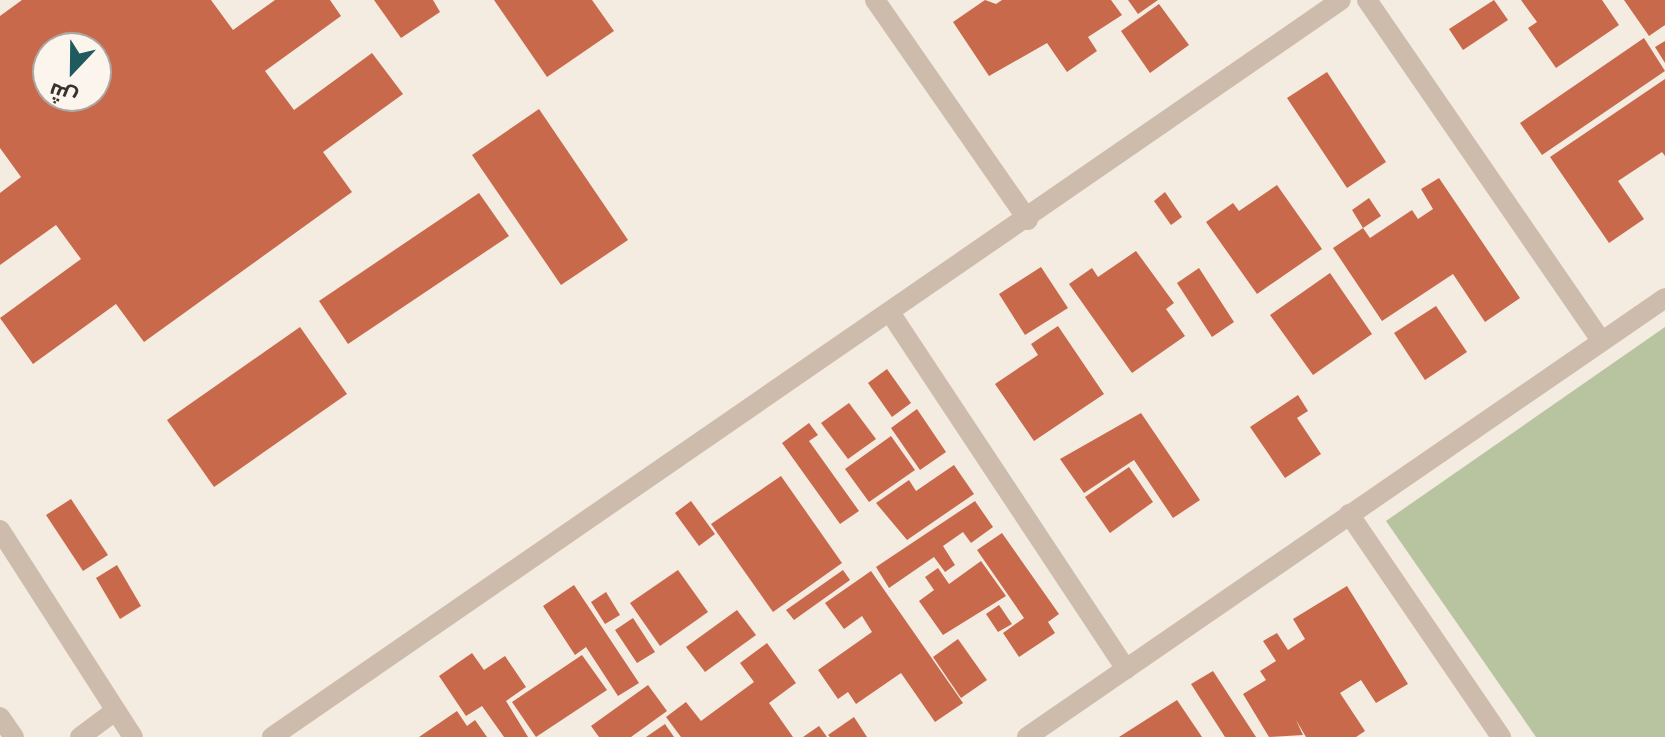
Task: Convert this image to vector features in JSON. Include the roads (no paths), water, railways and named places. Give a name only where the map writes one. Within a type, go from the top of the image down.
[{"type":"street","points":[[875,0],[1028,220]]},
{"type":"street","points":[[272,737],[1028,220],[1341,0]]},
{"type":"street","points":[[1367,0],[1601,341]]},
{"type":"street","points":[[1027,737],[1665,298]]},
{"type":"street","points":[[891,314],[1126,669]]},
{"type":"street","points":[[1349,514],[1501,737]]},
{"type":"street","points":[[0,530],[133,737]]},
{"type":"street","points":[[80,737],[115,711]]},
{"type":"street","points":[[0,717],[14,737]]}]
